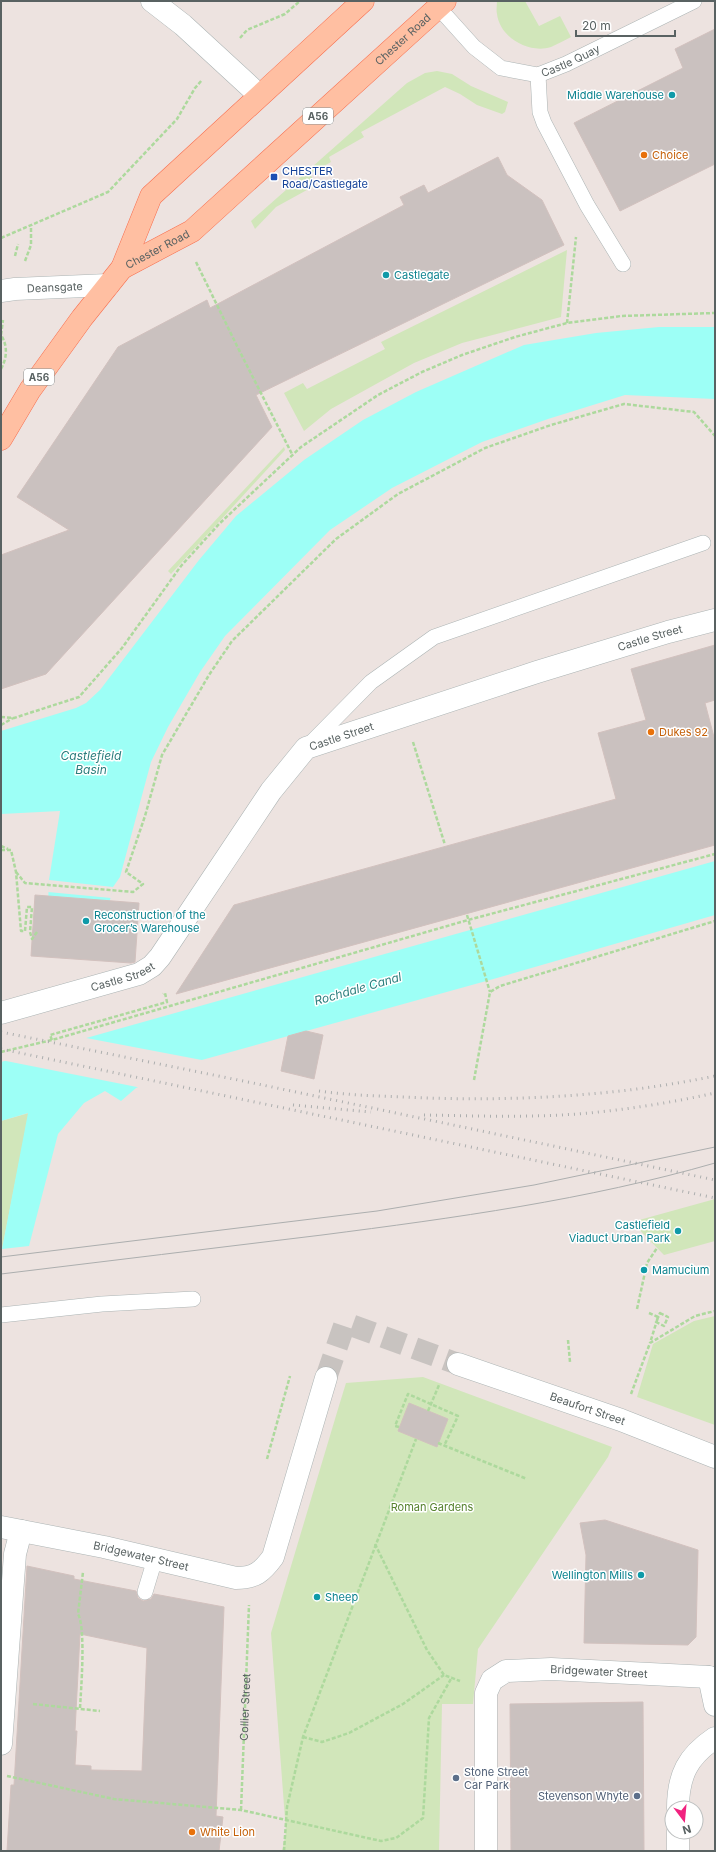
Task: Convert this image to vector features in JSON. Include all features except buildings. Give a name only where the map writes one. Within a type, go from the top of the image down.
[{"type":"main road","name":"Chester Road","points":[[122,268],[151,196],[259,95],[363,1]]},
{"type":"main road","name":"Chester Road","points":[[122,268],[192,231],[442,4]]},
{"type":"main road","name":"A56","points":[[1,439],[30,390],[108,284],[122,268]]},
{"type":"street","points":[[152,1],[183,25],[259,95]]},
{"type":"street","name":"Deansgate","points":[[1,291],[108,284]]},
{"type":"street","name":"Castle Street","points":[[1,1013],[139,974],[152,966],[160,957],[271,791],[306,748],[537,672],[668,632],[715,620]]},
{"type":"street","name":"Beaufort Street","points":[[458,1364],[621,1420],[715,1457]]},
{"type":"street","name":"Bridgewater Street","points":[[11,1529],[236,1578],[248,1578],[265,1568],[273,1557],[326,1378]]},
{"type":"street","points":[[1,1744],[15,1554],[11,1529]]},
{"type":"street","name":"Bridgewater Street","points":[[489,1687],[506,1671],[551,1669],[712,1674]]},
{"type":"street","points":[[712,1674],[715,1705]]},
{"type":"street","points":[[486,1851],[489,1687]]},
{"type":"street","points":[[678,1800],[678,1790],[687,1763],[704,1746],[715,1738]]},
{"type":"street","points":[[678,1840],[678,1851]]},
{"type":"lane","name":"Castle Quay","points":[[442,4],[474,47],[502,68],[538,75],[566,64],[694,1]]},
{"type":"lane","points":[[538,75],[540,112],[587,205],[623,264]]},
{"type":"lane","points":[[306,748],[370,682],[434,637],[703,543]]},
{"type":"lane","points":[[1,1315],[102,1304],[193,1299]]},
{"type":"lane","points":[[145,1592],[154,1559]]},
{"type":"path","points":[[247,30],[285,14],[300,1]]},
{"type":"path","points":[[1,238],[108,192],[177,119],[195,88]]},
{"type":"path","points":[[567,323],[576,235],[587,205]]},
{"type":"path","points":[[31,225],[31,245]]},
{"type":"path","points":[[15,256],[18,244]]},
{"type":"path","points":[[196,261],[292,454]]},
{"type":"path","points":[[1,725],[14,718],[78,697],[122,648],[181,566],[219,524],[292,454],[358,407],[378,395],[422,372],[462,355],[567,323],[621,316],[675,313],[715,313]]},
{"type":"path","points":[[1,369],[7,352],[1,335],[2,322]]},
{"type":"path","points":[[16,872],[25,883],[134,892],[143,884],[126,872],[145,816],[162,755],[209,675],[232,641],[336,539],[398,494],[484,448],[551,425],[624,404],[694,412],[715,436]]},
{"type":"path","points":[[1,717],[14,718]]},
{"type":"path","points":[[413,739],[445,845]]},
{"type":"path","points":[[1,846],[11,850]]},
{"type":"path","points":[[1,850],[11,850]]},
{"type":"path","points":[[11,850],[16,872],[21,931],[26,931],[27,907],[32,907],[30,932],[32,939],[37,932]]},
{"type":"path","points":[[1,1052],[52,1040],[468,920],[715,854]]},
{"type":"path","points":[[467,915],[490,992],[474,1080]]},
{"type":"path","points":[[490,992],[500,986],[715,921]]},
{"type":"path","points":[[637,1309],[647,1263],[658,1248]]},
{"type":"path","points":[[650,1343],[694,1316],[715,1311]]},
{"type":"path","points":[[649,1313],[658,1317]]},
{"type":"path","points":[[621,1420],[650,1343],[658,1317],[660,1313],[668,1317],[664,1326],[656,1322],[658,1317]]},
{"type":"path","points":[[568,1340],[570,1362]]},
{"type":"path","points":[[267,1459],[290,1376]]},
{"type":"path","points":[[399,1427],[395,1426],[408,1394],[458,1416],[444,1446]]},
{"type":"path","points":[[284,1851],[287,1807],[303,1737],[416,1439]]},
{"type":"path","points":[[438,1444],[527,1479]]},
{"type":"path","points":[[375,1544],[427,1650],[444,1675],[489,1687]]},
{"type":"path","points":[[80,1708],[82,1641],[81,1619],[78,1614],[84,1568]]},
{"type":"path","name":"Collier Street","points":[[241,1810],[249,1604]]},
{"type":"path","points":[[303,1737],[322,1742],[349,1733],[403,1704],[444,1675]]},
{"type":"path","points":[[7,1776],[114,1799],[241,1810],[381,1841],[396,1838],[423,1818],[429,1718],[452,1678]]},
{"type":"path","points":[[4,1701],[100,1711]]},
{"type":"green space","points":[[497,1],[525,1],[539,26],[560,16],[571,37],[551,47],[542,49],[525,46],[510,37],[499,23]]},
{"type":"green space","points":[[437,71],[452,74],[471,86],[508,102],[505,112],[502,114],[477,105],[460,94],[445,87],[361,132],[364,137],[329,157],[331,162],[310,174],[316,185],[276,207],[255,229],[251,221],[407,83],[425,73]]},
{"type":"green space","points":[[567,250],[561,317],[462,343],[414,363],[331,409],[304,431],[284,393],[303,383],[307,389],[385,349],[381,342]]},
{"type":"green space","points":[[284,447],[285,450],[171,574],[168,571]]},
{"type":"green space","points":[[29,1113],[2,1249],[1,1249],[1,1121]]},
{"type":"green space","name":"Castlefield Viaduct Urban Park","points":[[715,1199],[715,1241],[664,1255],[632,1222]]},
{"type":"green space","points":[[715,1316],[715,1425],[637,1397],[653,1344],[694,1321]]},
{"type":"green space","name":"Roman Gardens","points":[[423,1377],[612,1447],[608,1457],[478,1649],[473,1704],[442,1704],[439,1851],[282,1851],[286,1832],[271,1633],[346,1383]]},
{"type":"water","name":"Castlefield Basin","points":[[659,327],[715,327],[715,399],[625,395],[548,419],[482,442],[392,488],[330,530],[225,636],[200,672],[168,727],[151,762],[120,877],[113,887],[107,913],[48,905],[49,880],[60,811],[1,814],[1,731],[76,708],[86,703],[100,690],[199,560],[236,516],[304,460],[363,420],[416,392],[524,345],[596,333]]},
{"type":"water","name":"Rochdale Canal","points":[[715,861],[715,915],[497,978],[191,1063],[136,1088],[121,1101],[105,1091],[84,1103],[58,1134],[29,1246],[2,1249],[28,1113],[1,1121],[1,1062]]},
{"type":"pier","points":[[49,880],[113,887],[111,898],[48,892]]},
{"type":"pier","points":[[81,1037],[207,1061],[191,1065],[142,1088],[1,1060]]},
{"type":"tunnel","points":[[326,1378],[345,1323],[458,1364]]},
{"type":"tram line","points":[[1,1257],[377,1211],[534,1185],[715,1147]]},
{"type":"tram line","points":[[1,1274],[322,1235],[471,1215],[569,1198],[667,1176],[715,1163]]},
{"type":"railway","points":[[1,1032],[253,1083],[715,1180]]},
{"type":"railway","points":[[1,1049],[715,1198]]},
{"type":"railway","points":[[319,1091],[361,1095],[442,1098],[521,1098],[638,1089],[715,1076]]},
{"type":"railway","points":[[424,1115],[568,1115],[637,1107],[715,1093]]},
{"type":"railway","points":[[293,1105],[371,1112]]},
{"type":"place","name":"Middle Warehouse","points":[[672,95]]},
{"type":"place","name":"Choice","points":[[644,155]]},
{"type":"place","name":"CHESTER Road/Castlegate","points":[[274,177]]},
{"type":"place","name":"Castlegate","points":[[386,275]]},
{"type":"place","name":"Dukes 92","points":[[651,732]]},
{"type":"place","name":"Reconstruction of the Grocer’s Warehouse","points":[[86,921]]},
{"type":"place","name":"Castlefield Viaduct Urban Park","points":[[678,1231]]},
{"type":"place","name":"Mamucium","points":[[644,1270]]},
{"type":"place","name":"Wellington Mills","points":[[641,1575]]},
{"type":"place","name":"Sheep","points":[[317,1597]]},
{"type":"place","name":"Stone Street Car Park","points":[[456,1778]]},
{"type":"place","name":"Stevenson Whyte","points":[[637,1796]]},
{"type":"place","name":"White Lion","points":[[192,1832]]}]
